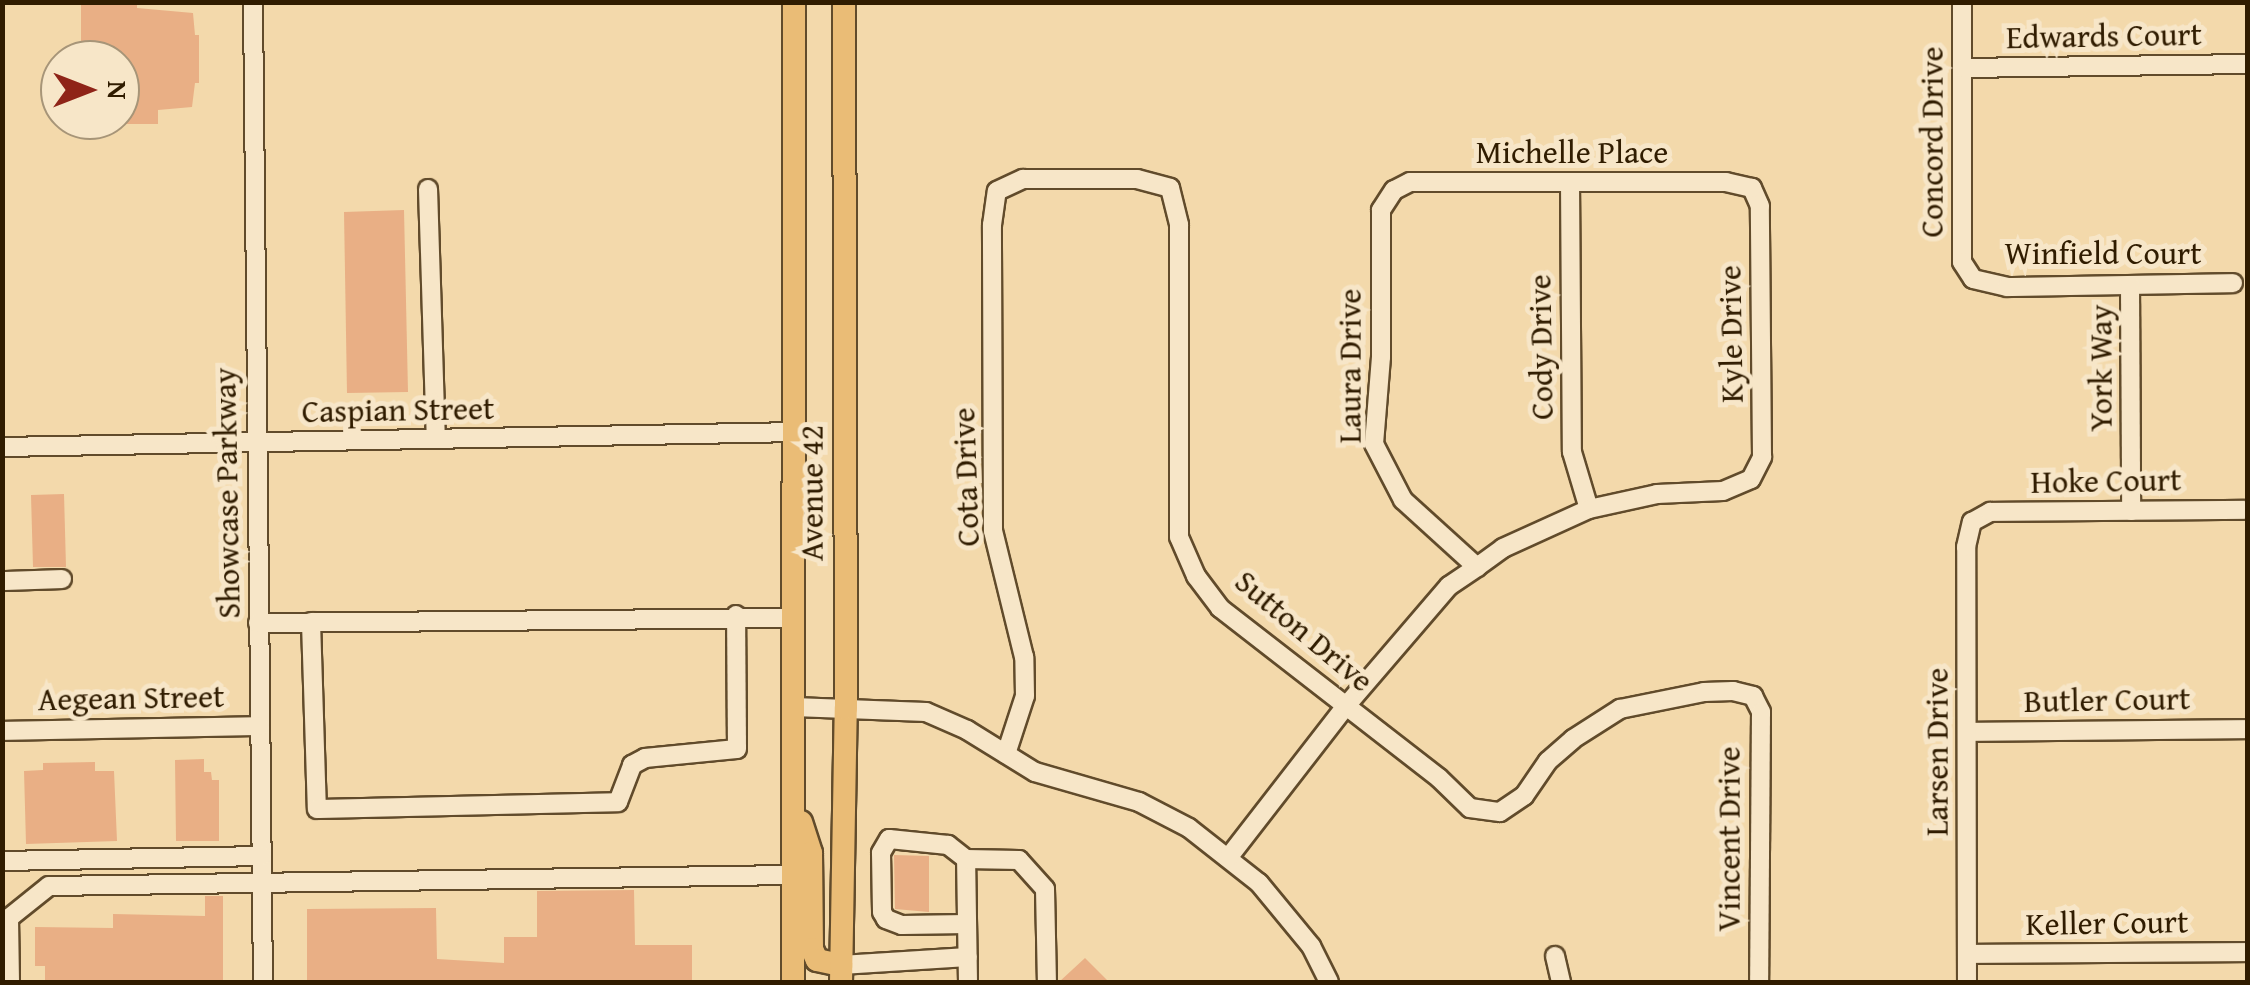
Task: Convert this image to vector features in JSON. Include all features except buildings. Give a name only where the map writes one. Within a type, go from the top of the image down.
[{"type":"main road","name":"Avenue 42","points":[[793,982],[794,2]]},
{"type":"main road","name":"Avenue 42","points":[[841,974],[846,708],[844,2]]},
{"type":"main road","points":[[794,799],[811,853],[812,949],[817,960],[841,974]]},
{"type":"street","name":"Showcase Parkway","points":[[253,2],[263,982]]},
{"type":"street","name":"Concord Drive","points":[[1962,2],[1962,262],[1973,279]]},
{"type":"street","name":"Edwards Court","points":[[1962,68],[2248,64]]},
{"type":"street","name":"Cota Drive","points":[[1006,754],[1025,696],[1024,657],[994,531],[992,226],[997,191],[1023,179],[1137,179],[1170,188]]},
{"type":"street","name":"Michelle Place","points":[[1394,190],[1410,182],[1726,182],[1752,188]]},
{"type":"street","name":"Cody Drive","points":[[1570,182],[1572,452],[1589,509]]},
{"type":"street","name":"Sutton Drive","points":[[1170,188],[1179,225],[1179,536],[1196,576],[1220,608],[1470,808],[1500,812],[1524,796],[1548,761],[1573,739],[1620,710],[1704,692],[1733,691],[1753,696]]},
{"type":"street","name":"Kyle Drive","points":[[1589,509],[1626,498],[1723,491],[1751,478],[1762,456],[1760,206],[1752,188]]},
{"type":"street","points":[[428,189],[436,439]]},
{"type":"street","name":"Laura Drive","points":[[1394,190],[1381,210],[1380,357],[1374,444],[1403,500],[1477,568]]},
{"type":"street","name":"Winfield Court","points":[[1973,279],[2008,287],[2233,283]]},
{"type":"street","name":"York Way","points":[[2130,285],[2131,511]]},
{"type":"street","name":"Caspian Street","points":[[2,447],[796,432]]},
{"type":"street","points":[[1228,858],[1346,706],[1449,586],[1503,548],[1589,509]]},
{"type":"street","name":"Hoke Court","points":[[1972,522],[1990,512],[2244,510]]},
{"type":"street","name":"Larsen Drive","points":[[1967,982],[1966,547],[1972,522]]},
{"type":"street","points":[[2,581],[62,579]]},
{"type":"street","points":[[258,623],[736,615],[794,618]]},
{"type":"street","points":[[311,622],[316,809],[618,802],[632,765],[645,758],[738,750],[736,615]]},
{"type":"street","name":"Vincent Drive","points":[[1753,696],[1761,712],[1759,982]]},
{"type":"street","points":[[794,706],[926,712],[1034,772],[1138,802],[1189,828],[1260,883],[1311,946],[1330,982]]},
{"type":"street","name":"Aegean Street","points":[[2,731],[260,726]]},
{"type":"street","name":"Butler Court","points":[[1967,732],[2248,729]]},
{"type":"street","points":[[968,924],[902,925],[886,920],[882,912],[881,853],[890,838],[948,845],[966,859],[1019,860],[1045,889],[1047,982]]},
{"type":"street","points":[[2,860],[262,856]]},
{"type":"street","points":[[966,859],[968,982]]},
{"type":"street","points":[[10,982],[9,918],[49,886],[794,875]]},
{"type":"street","name":"Keller Court","points":[[1967,954],[2248,952]]},
{"type":"street","points":[[1556,956],[1561,982]]},
{"type":"street","points":[[841,974],[888,958],[968,957]]}]
